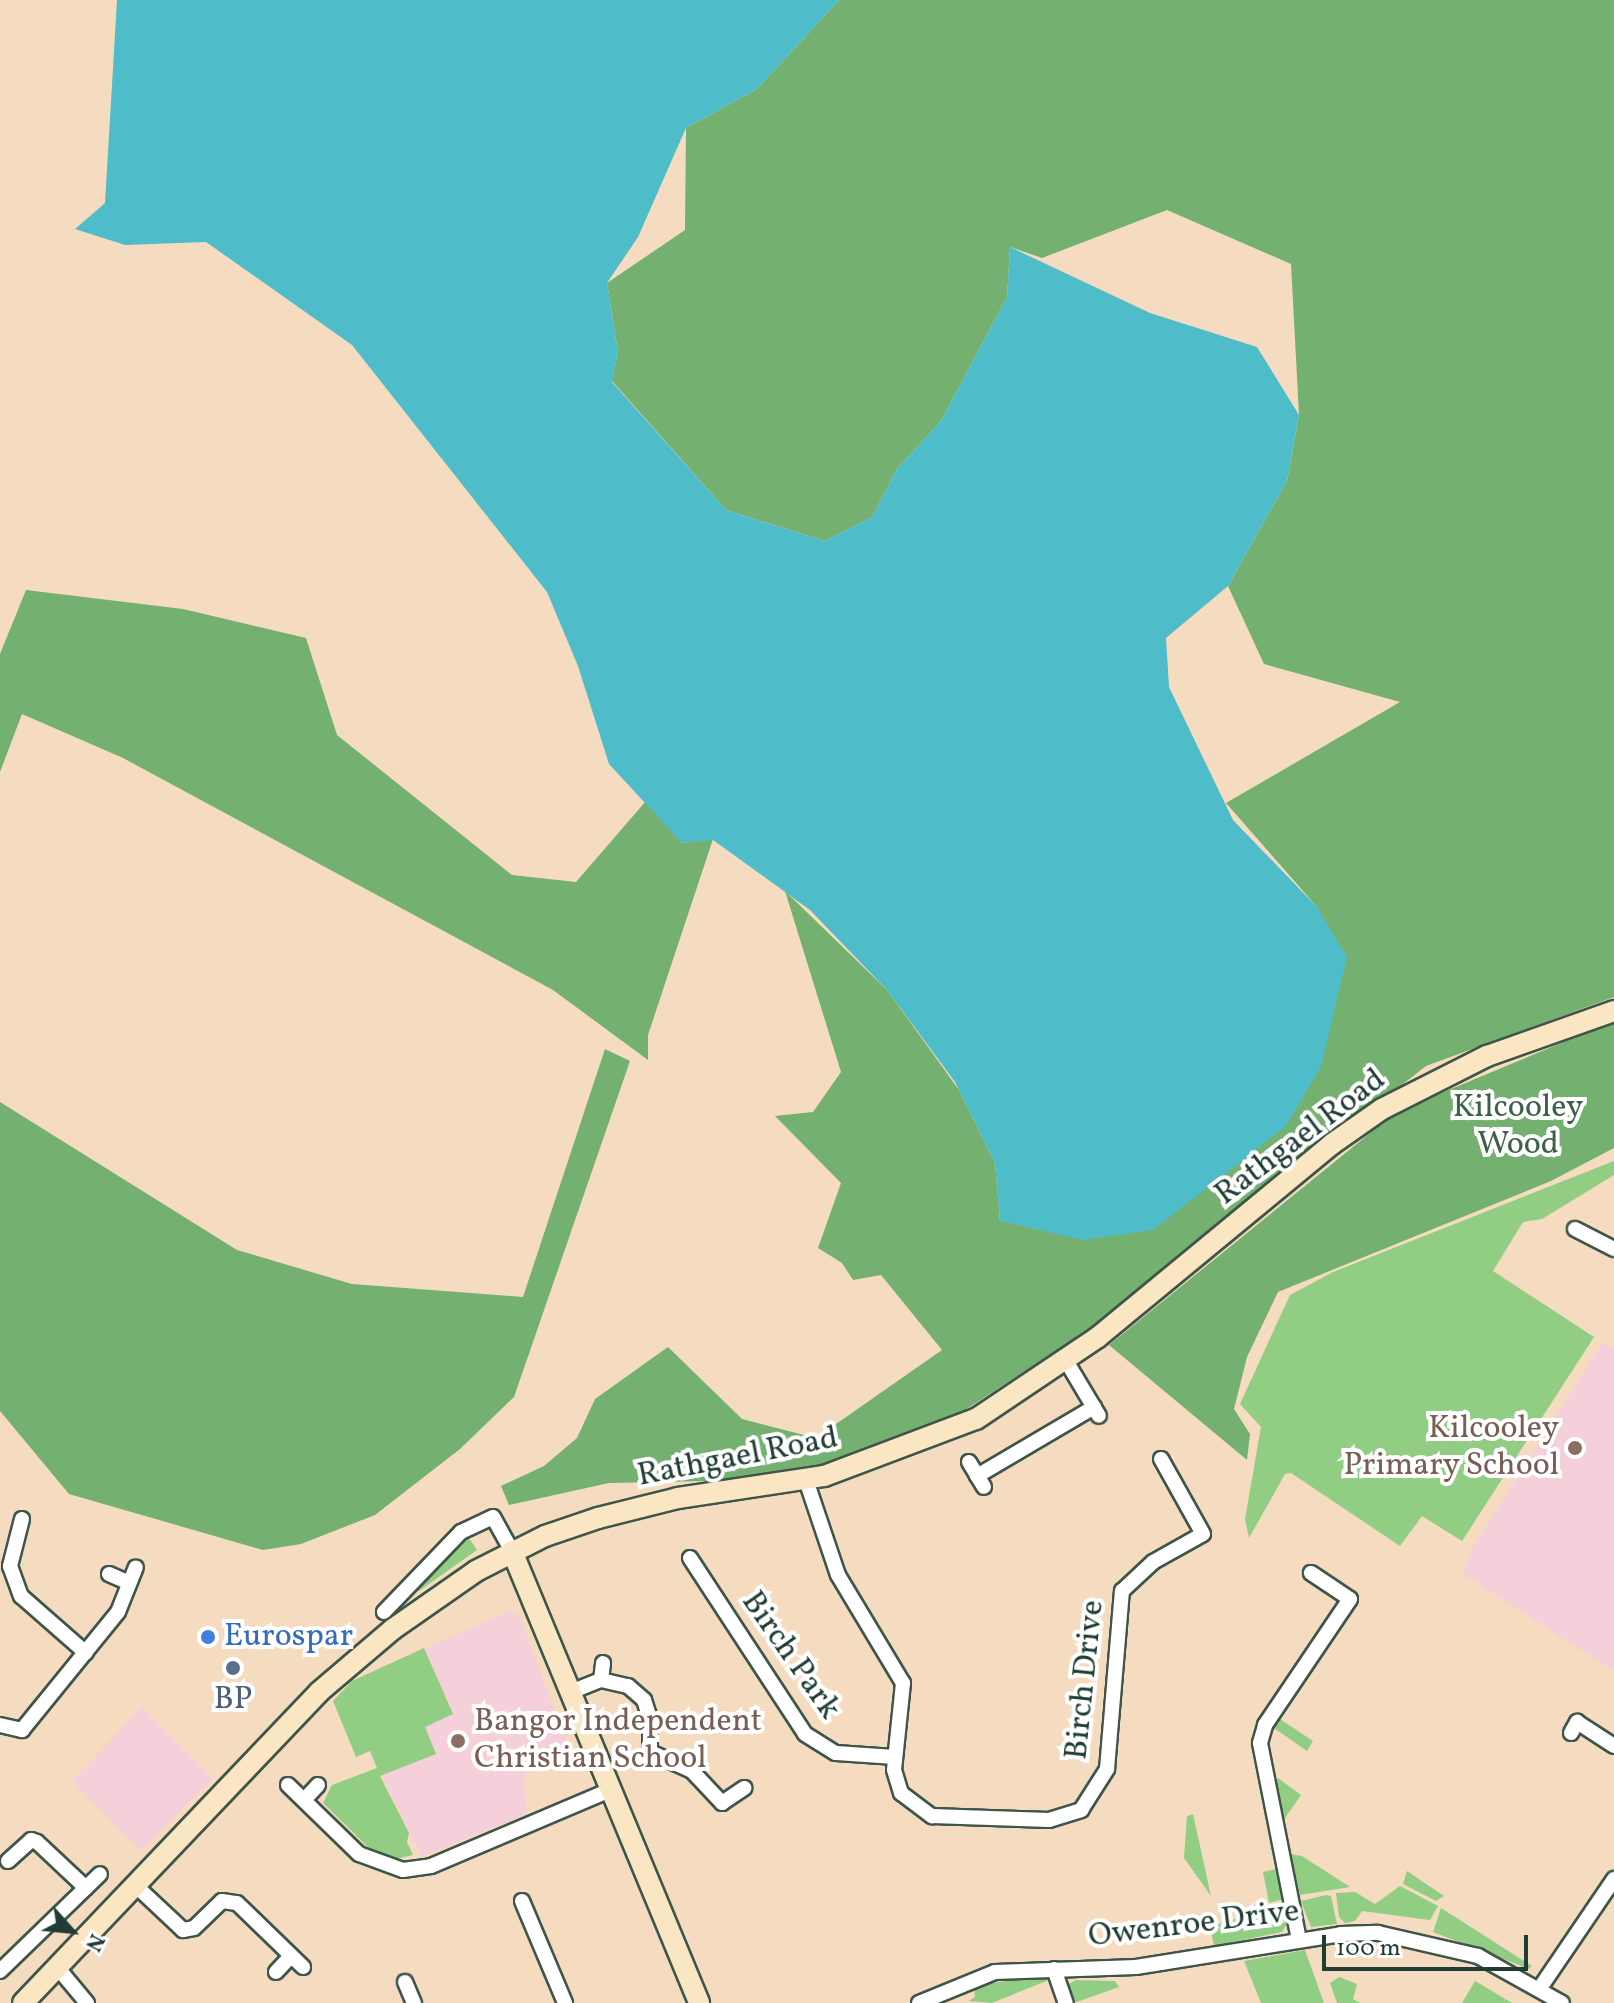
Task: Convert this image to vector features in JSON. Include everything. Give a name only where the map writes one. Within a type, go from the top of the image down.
[{"type":"street","name":"Rathgael Road","points":[[23,2003],[319,1692],[405,1619],[512,1551],[598,1518],[665,1501],[806,1480],[976,1419],[1065,1359],[1382,1109],[1487,1056],[1614,1011]]},
{"type":"street","points":[[1575,1229],[1614,1249]]},
{"type":"street","points":[[977,1475],[1096,1411],[1065,1359]]},
{"type":"street","name":"Birch Drive","points":[[806,1480],[838,1575],[903,1683],[895,1757],[901,1793],[932,1816],[1049,1820],[1081,1810],[1107,1769],[1122,1591],[1153,1562],[1203,1534],[1161,1459]]},
{"type":"street","points":[[384,1612],[461,1532],[493,1517],[512,1551],[608,1791],[699,2003]]},
{"type":"street","points":[[22,1519],[7,1539],[10,1566],[21,1596],[86,1653]]},
{"type":"street","name":"Birch Park","points":[[690,1558],[805,1734],[836,1753],[895,1757]]},
{"type":"street","points":[[0,1725],[22,1730],[118,1612],[136,1567]]},
{"type":"street","points":[[1299,1940],[1260,1743],[1265,1725],[1350,1599],[1311,1573]]},
{"type":"street","points":[[109,1574],[129,1583]]},
{"type":"street","name":"Birch Park","points":[[684,1581],[698,1574]]},
{"type":"street","points":[[601,1680],[603,1663]]},
{"type":"street","points":[[568,1693],[601,1680],[628,1686],[644,1700],[650,1718],[650,1752],[692,1771],[722,1803],[744,1788]]},
{"type":"street","points":[[1571,1733],[1577,1722],[1614,1746]]},
{"type":"street","points":[[288,1785],[359,1854],[403,1870],[431,1866],[608,1791]]},
{"type":"street","points":[[305,1799],[318,1785]]},
{"type":"street","points":[[8,1861],[28,1833],[86,1888]]},
{"type":"street","points":[[0,1971],[100,1874]]},
{"type":"street","points":[[1540,1988],[1614,1879]]},
{"type":"street","points":[[135,1885],[183,1930],[194,1928],[222,1901],[237,1903],[303,1967]]},
{"type":"street","points":[[522,1901],[565,2003]]},
{"type":"street","name":"Owenroe Drive","points":[[919,2003],[995,1972],[1136,1967],[1341,1934],[1395,1934],[1478,1956],[1562,2003]]},
{"type":"street","points":[[276,1972],[291,1956]]},
{"type":"street","points":[[57,1967],[87,2003]]},
{"type":"street","points":[[1054,1969],[1066,2003]]},
{"type":"street","points":[[405,1982],[414,2003]]},
{"type":"shaded area","name":"Kilcooley Primary School","points":[[1603,1342],[1614,1349],[1614,1671],[1463,1574],[1473,1547]]},
{"type":"shaded area","name":"Bangor Independent Christian School","points":[[508,1612],[519,1615],[572,1756],[562,1754],[532,1764],[524,1776],[526,1814],[421,1857],[370,1751],[356,1757],[333,1701],[352,1681]]},
{"type":"shaded area","points":[[142,1707],[213,1778],[141,1851],[72,1781]]},
{"type":"green space","points":[[839,0],[1614,0],[1614,997],[1426,1066],[1094,1326],[965,1410],[793,1479],[609,1483],[509,1505],[501,1486],[544,1466],[577,1438],[595,1399],[668,1347],[742,1419],[816,1438],[942,1350],[881,1275],[853,1280],[842,1263],[818,1248],[841,1183],[775,1116],[813,1112],[841,1072],[785,891],[887,990],[959,1090],[995,1163],[1000,1221],[1317,907],[1226,803],[1400,702],[1264,664],[1228,586],[1287,481],[1299,415],[1291,264],[1167,210],[1042,258],[1010,247],[1007,297],[941,421],[897,469],[872,517],[825,541],[726,510],[612,381],[618,352],[607,283],[685,230],[686,128],[757,89]]},
{"type":"green space","points":[[26,590],[183,609],[306,638],[337,735],[512,875],[576,882],[646,801],[682,843],[713,839],[648,1035],[648,1060],[553,990],[123,758],[22,714],[0,772],[0,654]]},
{"type":"green space","name":"Kilcooley Wood","points":[[1614,1021],[1614,1148],[1551,1181],[1278,1292],[1247,1357],[1234,1409],[1250,1434],[1247,1460],[1109,1345],[1396,1112]]},
{"type":"green space","points":[[605,1049],[630,1061],[514,1397],[460,1449],[375,1515],[301,1544],[263,1550],[69,1494],[0,1411],[0,1102],[237,1250],[352,1284],[523,1297]]},
{"type":"green space","points":[[1614,1161],[1614,1175],[1542,1219],[1523,1222],[1493,1271],[1594,1337],[1462,1541],[1422,1516],[1400,1546],[1291,1473],[1285,1474],[1249,1538],[1245,1519],[1261,1427],[1240,1404],[1290,1295],[1333,1272]]},
{"type":"green space","points":[[469,1538],[477,1550],[419,1591],[417,1588]]},
{"type":"green space","points":[[424,1648],[453,1714],[425,1727],[436,1754],[380,1776],[409,1833],[407,1842],[413,1855],[396,1859],[370,1849],[323,1803],[332,1785],[377,1768],[370,1751],[356,1757],[333,1701],[352,1681]]},
{"type":"green space","points":[[1280,1719],[1313,1741],[1307,1751],[1274,1728]]},
{"type":"green space","points":[[1278,1778],[1301,1795],[1283,1821],[1274,1785]]},
{"type":"green space","points":[[1193,1814],[1211,1896],[1184,1858],[1187,1816]]},
{"type":"green space","points":[[1290,1854],[1302,1856],[1350,1887],[1300,1895]]},
{"type":"green space","points":[[1277,1869],[1284,1899],[1269,1903],[1263,1872]]},
{"type":"green space","points":[[1407,1871],[1444,1896],[1436,1901],[1403,1884]]},
{"type":"green space","points":[[1400,1886],[1438,1906],[1430,1920],[1362,1911],[1355,1921],[1345,1923],[1339,1917],[1336,1893],[1355,1892],[1375,1904]]},
{"type":"green space","points":[[1331,1896],[1337,1924],[1311,1927],[1301,1901]]},
{"type":"green space","points":[[1285,1903],[1288,1922],[1282,1932],[1214,1946],[1210,1927]]},
{"type":"green space","points":[[1441,1908],[1532,1966],[1529,1969],[1433,1932]]},
{"type":"green space","points":[[1305,1950],[1324,2003],[1261,2003],[1244,1961]]},
{"type":"green space","points":[[1044,1975],[1051,1979],[992,2003],[969,2001],[975,1997],[974,1986]]},
{"type":"green space","points":[[1339,1977],[1357,1984],[1353,1999],[1360,2003],[1337,2003],[1330,1983]]},
{"type":"green space","points":[[1076,1980],[1115,1981],[1119,1987],[1074,2003],[1067,1985]]},
{"type":"green space","points":[[1475,1981],[1512,2003],[1462,2003]]},
{"type":"water","points":[[117,0],[839,0],[757,89],[686,128],[638,237],[607,283],[618,352],[612,382],[726,510],[825,541],[872,517],[897,469],[941,421],[1007,297],[1010,247],[1150,313],[1257,347],[1299,415],[1287,481],[1228,586],[1166,638],[1169,687],[1233,820],[1317,907],[1347,957],[1321,1067],[1286,1126],[1153,1230],[1083,1240],[1000,1221],[995,1163],[955,1082],[887,990],[810,910],[713,840],[682,843],[609,764],[578,666],[547,592],[352,345],[206,242],[125,245],[75,229],[105,203]]},
{"type":"place","name":"Kilcooley Primary School","points":[[1575,1448]]},
{"type":"place","name":"Eurospar","points":[[208,1637]]},
{"type":"place","name":"BP","points":[[233,1668]]},
{"type":"place","name":"Bangor Independent Christian School","points":[[458,1741]]}]
